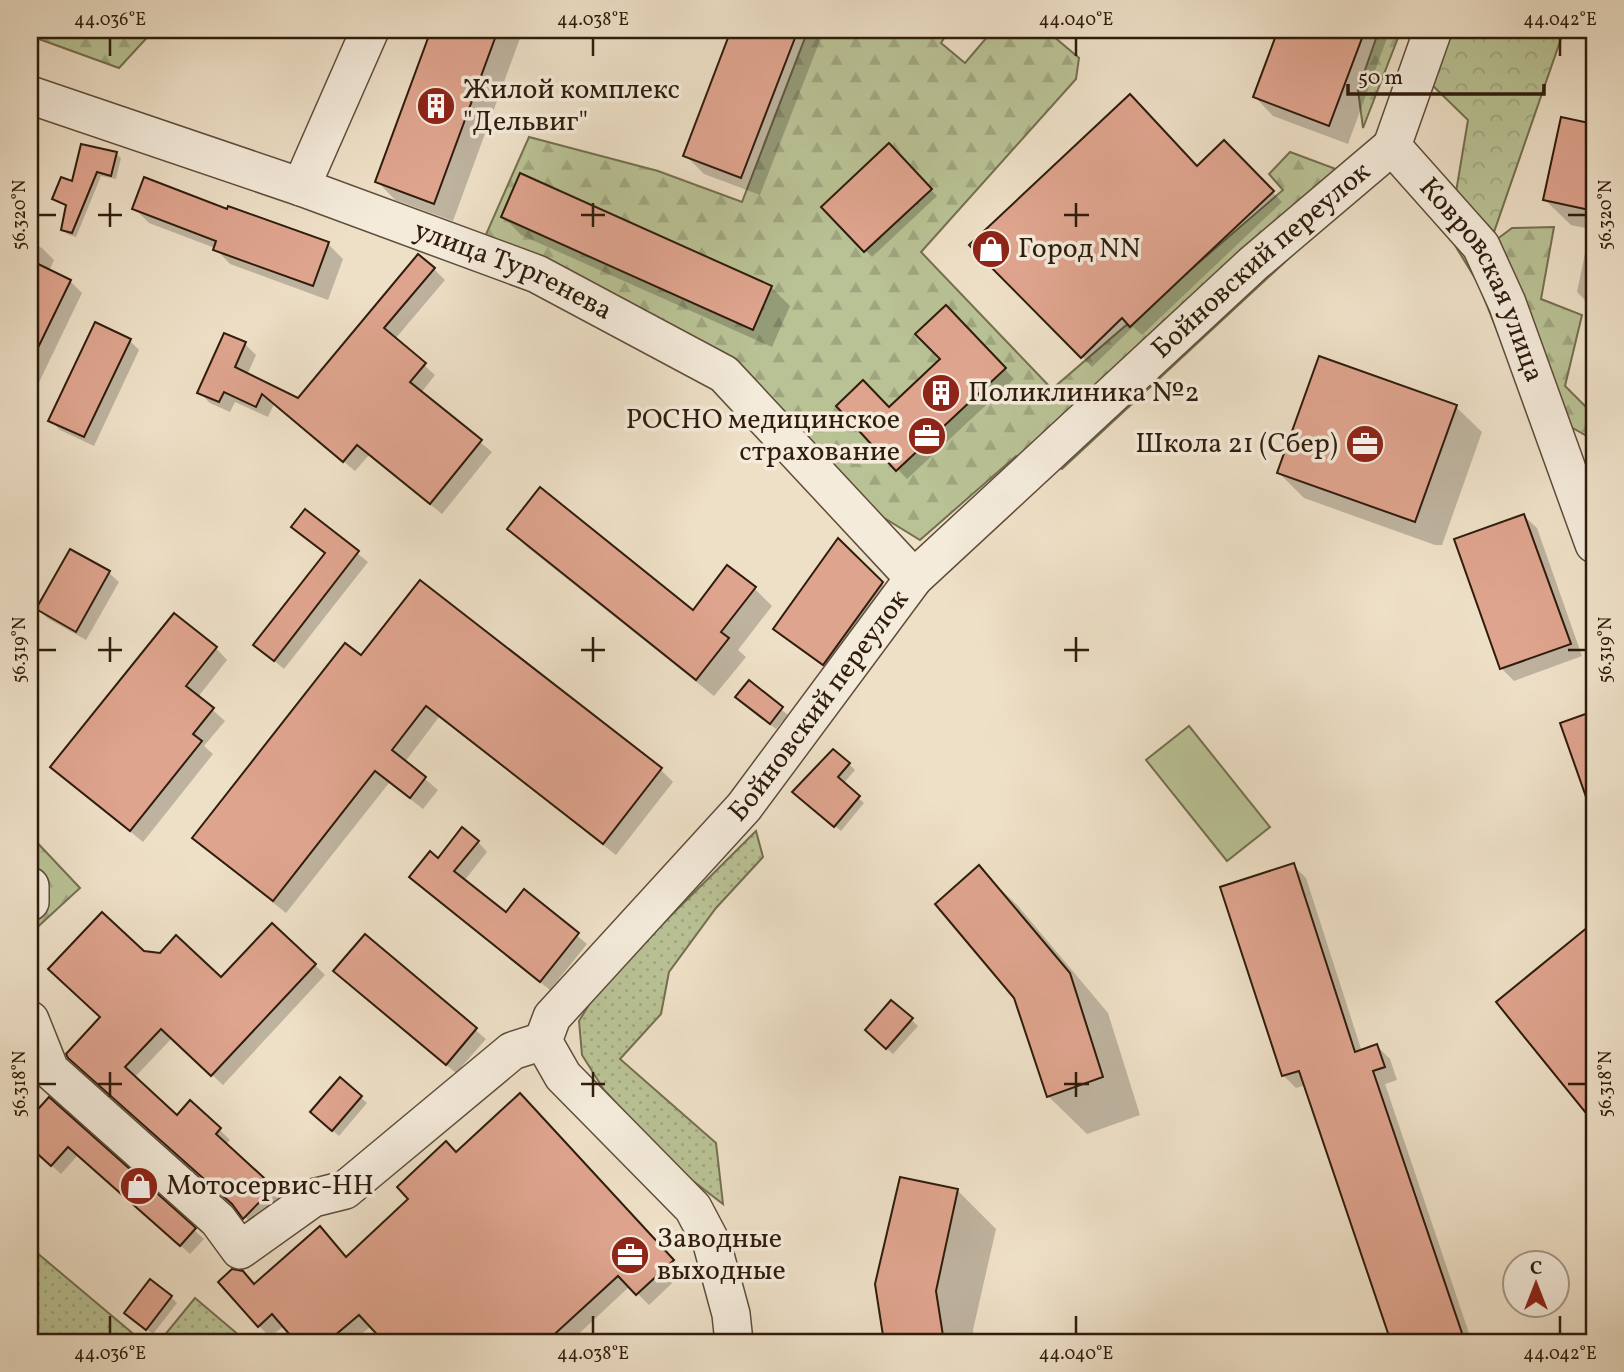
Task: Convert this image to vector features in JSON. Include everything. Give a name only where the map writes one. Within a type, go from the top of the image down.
[{"type":"street","points":[[301,187],[370,30]]},
{"type":"street","points":[[1392,146],[1433,30]]},
{"type":"street","name":"улица Тургенева","points":[[30,95],[301,187],[537,274],[724,374],[914,578]]},
{"type":"street","name":"Ковровская улица","points":[[1392,146],[1480,246],[1507,303],[1594,544]]},
{"type":"street","name":"Бойновский переулок","points":[[543,1041],[552,1017],[744,807],[914,578],[1254,263],[1392,146]]},
{"type":"street","points":[[30,886],[30,902]]},
{"type":"street","points":[[30,1020],[50,1070],[218,1220],[240,1250],[313,1198],[345,1191],[512,1051],[543,1041],[563,1076],[693,1208],[712,1244],[731,1314],[734,1342]]},
{"type":"green space","points":[[41,30],[154,30],[119,68],[39,39]]},
{"type":"green space","points":[[808,30],[949,30],[941,43],[965,63],[993,30],[1046,30],[1079,58],[1076,79],[921,252],[1052,389],[1283,190],[1269,174],[1290,152],[1371,182],[1062,469],[1016,456],[920,540],[881,516],[732,361],[484,239],[529,137],[658,171],[742,202]]},
{"type":"green space","points":[[1379,30],[1401,30],[1363,128],[1358,90]]},
{"type":"green space","points":[[1448,30],[1564,30],[1494,232],[1456,192],[1468,120],[1429,82]]},
{"type":"green space","points":[[1554,227],[1541,299],[1582,315],[1565,386],[1594,415],[1594,440],[1525,401],[1478,283],[1445,229],[1492,243],[1512,228]]},
{"type":"green space","points":[[1189,726],[1270,827],[1227,861],[1146,760]]},
{"type":"green space","points":[[756,831],[763,857],[716,908],[669,972],[661,1014],[620,1059],[716,1143],[723,1204],[680,1171],[604,1090],[582,1055],[579,1021],[601,985]]},
{"type":"green space","points":[[30,835],[80,888],[30,934]]},
{"type":"green space","points":[[30,1247],[143,1342],[30,1342]]},
{"type":"green space","points":[[195,1298],[247,1342],[159,1342]]},
{"type":"building","name":"Жилой комплекс \"Дельвиг\"","points":[[431,30],[498,30],[434,204],[375,182]]},
{"type":"building","points":[[731,30],[798,30],[741,178],[683,156]]},
{"type":"building","points":[[1278,30],[1365,30],[1329,126],[1253,97]]},
{"type":"building","points":[[1130,94],[1197,166],[1224,140],[1274,191],[1130,327],[1122,318],[1081,358],[969,245]]},
{"type":"building","points":[[1561,117],[1594,124],[1594,211],[1543,200]]},
{"type":"building","points":[[889,143],[932,189],[864,252],[821,207]]},
{"type":"building","points":[[81,144],[117,152],[111,176],[97,172],[72,233],[61,230],[66,205],[52,199],[61,177],[72,181]]},
{"type":"building","points":[[520,173],[772,286],[753,330],[501,217]]},
{"type":"building","points":[[144,177],[227,209],[228,206],[329,242],[313,286],[213,250],[216,241],[132,209]]},
{"type":"building","points":[[418,254],[435,268],[384,328],[426,363],[410,382],[482,440],[430,504],[357,445],[343,462],[262,394],[256,407],[224,392],[219,402],[197,393],[224,333],[246,342],[235,367],[298,398]]},
{"type":"building","points":[[30,260],[71,280],[30,364]]},
{"type":"building","name":"Поликлиника №2","points":[[946,305],[1006,368],[896,471],[836,406],[863,380],[889,407],[940,359],[915,334]]},
{"type":"building","points":[[95,322],[131,339],[84,437],[48,421]]},
{"type":"building","name":"Школа 21 (Сбер)","points":[[1319,356],[1457,405],[1415,522],[1277,473]]},
{"type":"building","points":[[540,487],[693,610],[727,565],[756,587],[721,632],[729,638],[696,680],[507,529]]},
{"type":"building","points":[[305,509],[359,551],[274,661],[253,645],[325,553],[291,527]]},
{"type":"building","points":[[1524,514],[1571,644],[1500,669],[1454,539]]},
{"type":"building","points":[[838,538],[883,582],[823,665],[773,629]]},
{"type":"building","points":[[70,549],[110,571],[76,632],[36,609]]},
{"type":"building","points":[[420,580],[662,768],[603,844],[426,706],[392,750],[426,777],[410,798],[375,771],[273,901],[192,838],[345,643],[361,655]]},
{"type":"building","points":[[174,613],[217,647],[186,686],[214,708],[193,734],[202,741],[130,831],[50,767]]},
{"type":"building","points":[[749,680],[783,707],[770,724],[735,697]]},
{"type":"building","points":[[1594,711],[1594,811],[1591,811],[1560,723]]},
{"type":"building","points":[[833,749],[850,763],[838,777],[860,796],[834,827],[792,792]]},
{"type":"building","points":[[462,827],[479,841],[454,871],[506,912],[524,889],[579,933],[540,982],[409,877],[430,851],[438,858]]},
{"type":"building","points":[[1294,863],[1355,1052],[1377,1044],[1385,1067],[1373,1071],[1465,1342],[1391,1342],[1299,1071],[1282,1076],[1220,887]]},
{"type":"building","points":[[979,865],[1070,973],[1103,1077],[1047,1097],[1014,998],[935,904]]},
{"type":"building","points":[[102,912],[144,951],[160,953],[176,935],[221,977],[272,923],[316,964],[211,1076],[161,1029],[125,1067],[177,1115],[190,1100],[221,1128],[216,1134],[274,1187],[243,1219],[232,1204],[66,1054],[100,1017],[48,969]]},
{"type":"building","points":[[1594,922],[1594,1123],[1496,1002]]},
{"type":"building","points":[[365,934],[477,1028],[446,1065],[333,971]]},
{"type":"building","points":[[891,1000],[913,1018],[886,1049],[865,1030]]},
{"type":"building","points":[[340,1077],[362,1096],[332,1131],[310,1112]]},
{"type":"building","points":[[520,1093],[674,1260],[636,1295],[618,1276],[546,1342],[384,1342],[359,1315],[327,1342],[296,1342],[272,1314],[258,1327],[218,1282],[232,1269],[243,1271],[254,1284],[320,1226],[346,1257],[408,1199],[397,1187],[446,1141],[456,1152]]},
{"type":"building","points":[[49,1097],[196,1228],[180,1246],[68,1147],[51,1166],[30,1147],[30,1118]]},
{"type":"building","points":[[900,1177],[958,1189],[936,1291],[944,1342],[884,1342],[875,1284]]},
{"type":"building","points":[[150,1279],[172,1296],[146,1330],[124,1313]]},
{"type":"place","name":"Жилой комплекс \"Дельвиг\"","points":[[436,106]]},
{"type":"place","name":"Город NN","points":[[991,249]]},
{"type":"place","name":"Поликлиника №2","points":[[941,393]]},
{"type":"place","name":"РОСНО медицинское страхование","points":[[927,436]]},
{"type":"place","name":"Школа 21 (Сбер)","points":[[1365,444]]},
{"type":"place","name":"Мотосервис-НН","points":[[139,1186]]},
{"type":"place","name":"Заводные выходные","points":[[630,1255]]}]
